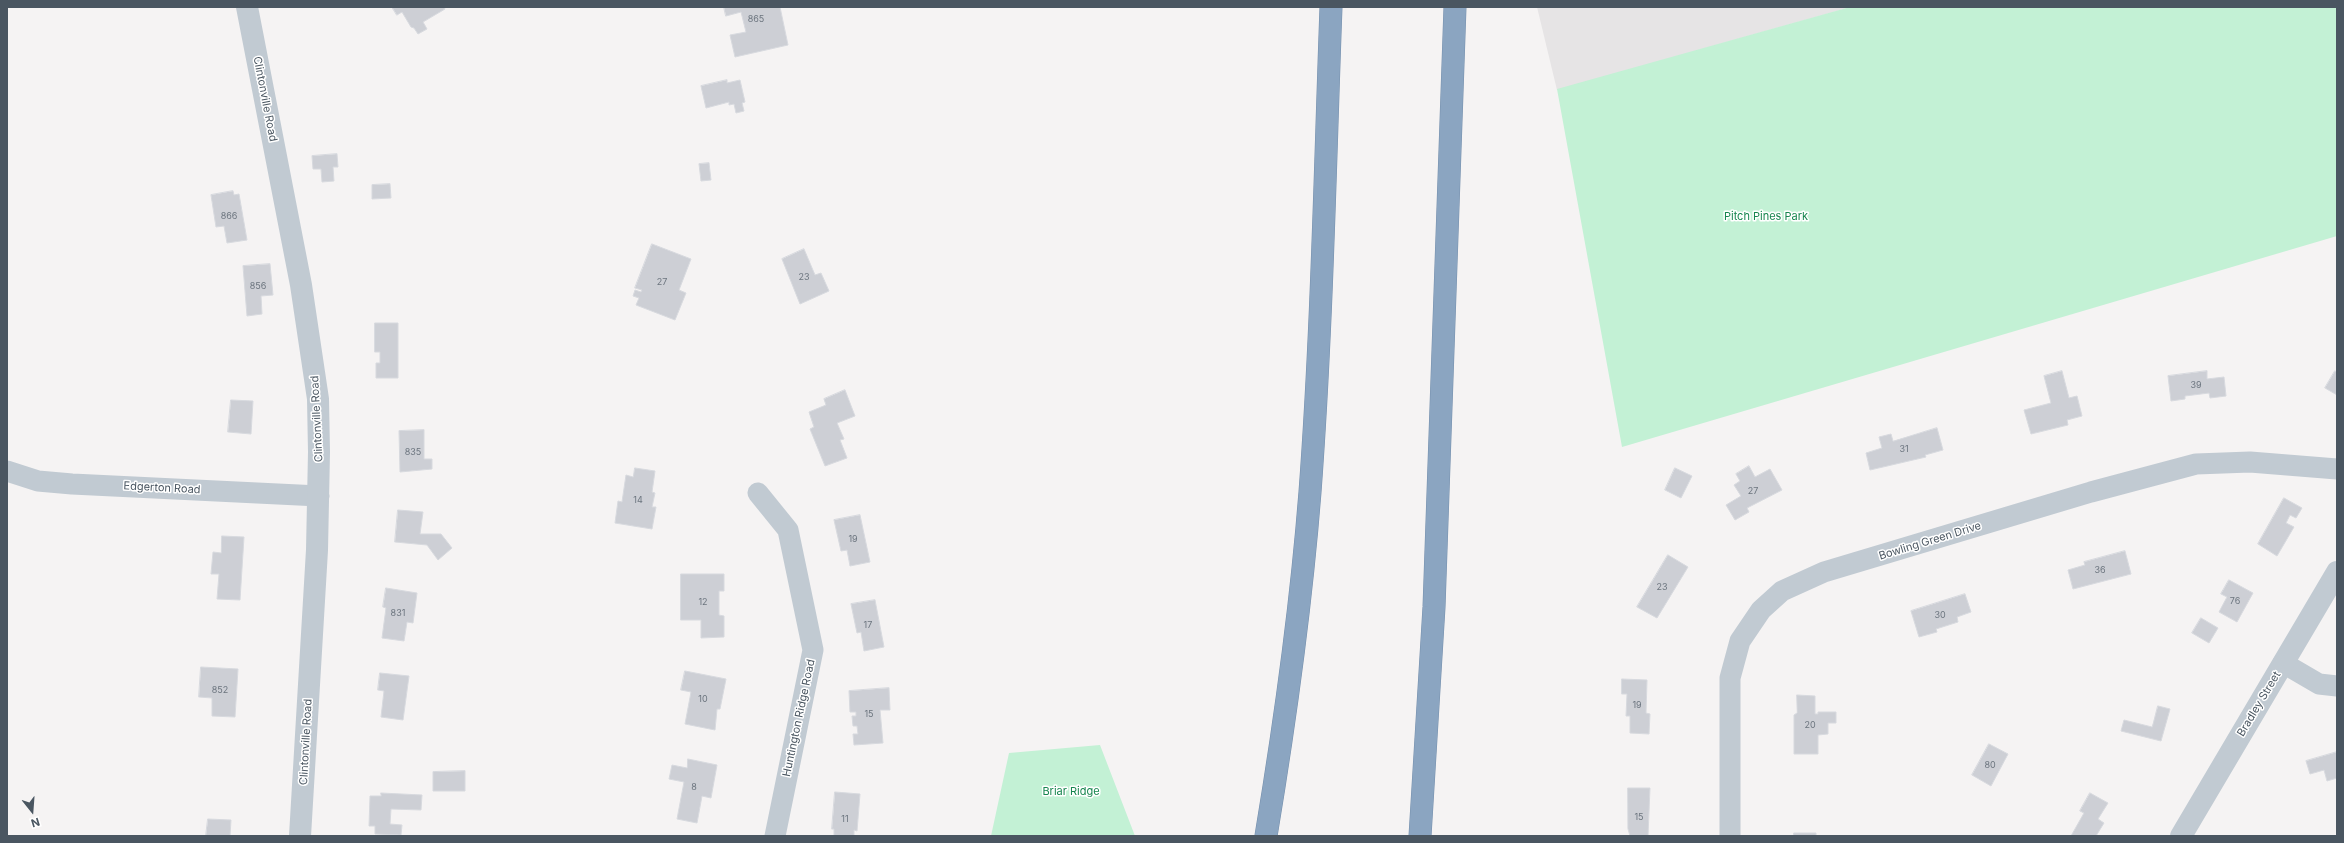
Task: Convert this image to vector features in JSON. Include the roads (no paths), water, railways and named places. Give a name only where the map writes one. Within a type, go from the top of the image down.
[{"type":"highway","points":[[1266,836],[1292,665],[1310,492],[1320,303],[1331,7]]},
{"type":"highway","points":[[1420,836],[1434,614],[1455,7]]},
{"type":"street","name":"Clintonville Road","points":[[247,7],[311,341],[318,399],[319,496],[300,836]]},
{"type":"street","name":"Bowling Green Drive","points":[[1730,836],[1730,678],[1732,665],[1740,641],[1755,617],[1771,599],[1782,592],[1824,572],[2184,466],[2220,461],[2337,469]]},
{"type":"street","name":"Edgerton Road","points":[[7,471],[38,481],[72,484],[319,496]]},
{"type":"street","name":"Huntington Ridge Road","points":[[758,493],[788,530],[813,650],[775,836]]},
{"type":"street","name":"Bradley Street","points":[[2181,836],[2337,572]]},
{"type":"street","points":[[2283,663],[2319,684],[2337,686]]},
{"type":"park label","name":"Pitch Pines Park","points":[[1766,217]]},
{"type":"park label","name":"Briar Ridge","points":[[1071,792]]}]
